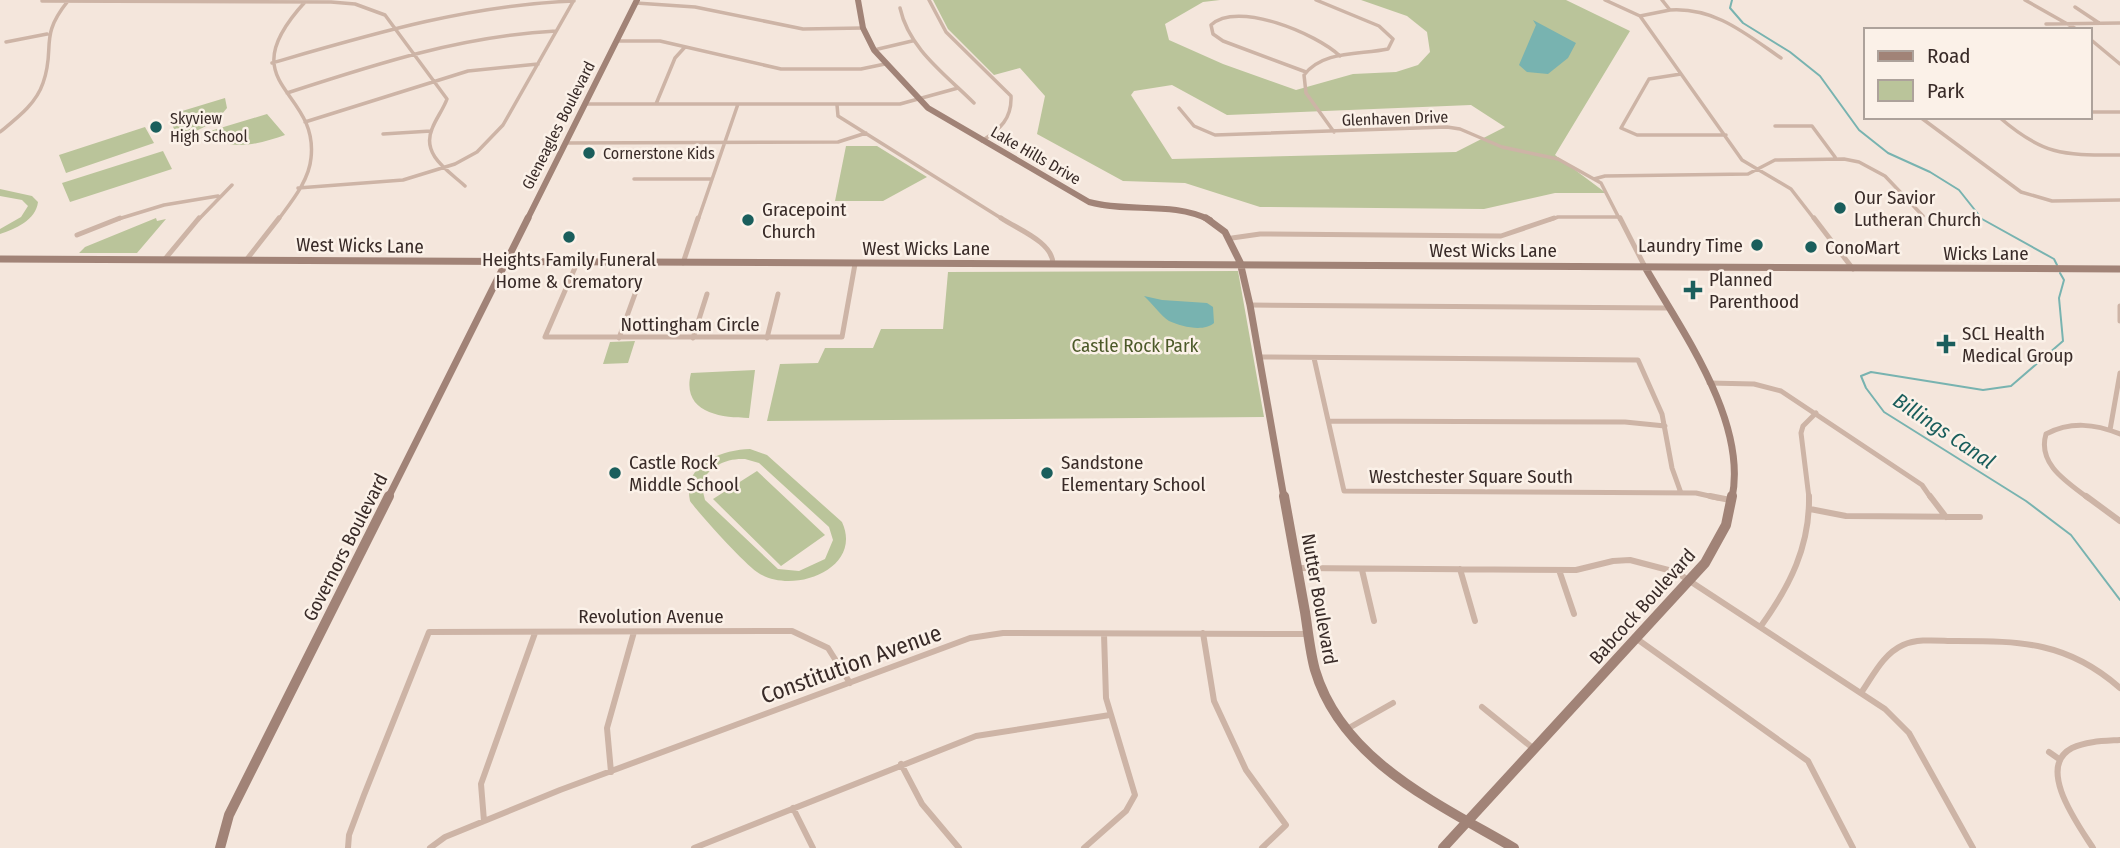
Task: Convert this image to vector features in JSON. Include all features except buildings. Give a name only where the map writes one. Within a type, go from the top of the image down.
[{"type":"main road","name":"Lake Hills Drive","points":[[858,0],[863,28],[874,50],[928,108],[1089,202],[1113,207],[1167,209],[1191,213],[1216,224],[1232,238]]},
{"type":"main road","name":"Gleneagles Boulevard","points":[[505,263],[636,2]]},
{"type":"main road","points":[[1232,238],[1241,264]]},
{"type":"main road","name":"West Wicks Lane","points":[[0,259],[1853,269]]},
{"type":"main road","name":"Governors Boulevard","points":[[220,848],[229,815],[505,263]]},
{"type":"main road","name":"Nutter Boulevard","points":[[1241,264],[1320,687],[1344,730],[1376,762],[1514,848]]},
{"type":"main road","name":"Babcock Boulevard","points":[[1443,848],[1690,580],[1717,546],[1733,501],[1736,480],[1731,436],[1709,383],[1646,267]]},
{"type":"main road","name":"Wicks Lane","points":[[1853,269],[2120,268]]},
{"type":"street","points":[[929,0],[946,32],[1011,96],[1011,113],[1008,120],[1002,128],[982,141]]},
{"type":"street","points":[[1316,0],[1324,6],[1378,25],[1391,34],[1393,39],[1388,49],[1319,61],[1306,72],[1303,80],[1305,90],[1334,132]]},
{"type":"street","points":[[1605,0],[1640,16],[1742,160],[1791,189],[1853,269]]},
{"type":"street","points":[[1662,0],[1670,10]]},
{"type":"street","points":[[2025,0],[2074,28]]},
{"type":"street","points":[[41,1],[306,1],[355,4],[374,9],[385,15],[395,27],[436,80],[447,99],[441,117],[431,131],[430,151],[465,186]]},
{"type":"street","points":[[0,132],[31,103],[45,79],[47,34],[52,22],[69,1]]},
{"type":"street","points":[[247,259],[307,174],[312,157],[305,122],[277,77],[271,57],[277,38],[306,1]]},
{"type":"street","points":[[272,63],[334,42],[450,12],[493,5],[574,1]]},
{"type":"street","points":[[298,188],[381,185],[422,176],[482,147],[496,135],[574,1]]},
{"type":"street","points":[[636,2],[695,7],[803,29],[863,28]]},
{"type":"street","points":[[2075,6],[2099,23]]},
{"type":"street","points":[[900,8],[904,26],[912,41],[974,103]]},
{"type":"street","points":[[1640,16],[1693,8],[1714,13],[1781,58]]},
{"type":"street","points":[[1306,72],[1223,41],[1213,34],[1211,25],[1225,16],[1250,16],[1328,44],[1340,56]]},
{"type":"street","points":[[2046,24],[2120,23]]},
{"type":"street","points":[[287,93],[413,53],[509,33],[556,31]]},
{"type":"street","points":[[6,42],[47,34]]},
{"type":"street","points":[[617,41],[660,41],[781,69],[861,69],[885,64]]},
{"type":"street","points":[[874,50],[912,41]]},
{"type":"street","points":[[2092,41],[2119,62]]},
{"type":"street","points":[[656,104],[675,58],[685,47]]},
{"type":"street","points":[[305,122],[468,71],[538,64]]},
{"type":"street","points":[[1681,74],[1648,79],[1621,128],[1637,135],[1726,135]]},
{"type":"street","points":[[585,104],[900,104],[958,88]]},
{"type":"street","points":[[683,264],[738,104]]},
{"type":"street","points":[[837,104],[838,116],[1045,246],[1051,251],[1053,264]]},
{"type":"street","name":"Glenhaven Drive","points":[[1179,108],[1189,123],[1201,131],[1215,135],[1460,129],[1502,147],[1558,159],[1601,183],[1646,267]]},
{"type":"street","points":[[2092,112],[2120,112]]},
{"type":"street","points":[[1923,119],[2021,192],[2052,201],[2120,200]]},
{"type":"street","points":[[2001,119],[2022,138],[2050,153],[2120,155]]},
{"type":"street","points":[[1776,126],[1812,126],[1835,157]]},
{"type":"street","points":[[383,134],[431,131]]},
{"type":"street","points":[[565,143],[838,142],[866,133]]},
{"type":"street","points":[[1594,178],[1748,174],[1767,163],[1780,160],[1835,157],[1862,162],[1882,172],[1923,216]]},
{"type":"street","points":[[634,179],[711,179]]},
{"type":"street","points":[[165,259],[218,196],[232,185]]},
{"type":"street","points":[[78,235],[148,207],[218,196]]},
{"type":"street","points":[[1232,238],[1260,234],[1501,236],[1558,218],[1620,218]]},
{"type":"street","name":"Nottingham Circle","points":[[577,263],[545,338],[842,338],[855,264]]},
{"type":"street","points":[[619,338],[635,294]]},
{"type":"street","points":[[693,338],[707,294]]},
{"type":"street","points":[[767,338],[778,294]]},
{"type":"street","points":[[1250,305],[1668,308]]},
{"type":"street","points":[[2120,306],[2120,321]]},
{"type":"street","points":[[1259,357],[1638,360],[1657,401],[1665,426],[1672,468],[1681,493]]},
{"type":"street","name":"Westchester Square South","points":[[1314,358],[1344,491],[1681,493],[1709,495],[1733,501]]},
{"type":"street","points":[[2110,430],[2120,373]]},
{"type":"street","points":[[1709,383],[1767,386],[1781,391],[1816,413],[1829,417],[1922,485],[1947,517]]},
{"type":"street","points":[[1761,626],[1783,597],[1797,568],[1810,509],[1801,433],[1803,426],[1816,413]]},
{"type":"street","points":[[1329,421],[1625,422],[1665,426]]},
{"type":"street","points":[[2120,434],[2081,425],[2058,426],[2046,433],[2042,448],[2050,464],[2063,478],[2120,521]]},
{"type":"street","points":[[1810,509],[1846,516],[1980,517]]},
{"type":"street","points":[[1297,568],[1559,570],[1588,569],[1613,561],[1630,560],[1663,567],[1690,580],[1885,709],[1909,733],[1973,848]]},
{"type":"street","points":[[1362,569],[1374,621]]},
{"type":"street","points":[[1460,569],[1475,621]]},
{"type":"street","points":[[1559,570],[1574,614]]},
{"type":"street","name":"Revolution Avenue","points":[[348,848],[349,835],[429,632],[792,631],[820,640],[839,658],[850,683]]},
{"type":"street","points":[[611,772],[607,729],[634,632]]},
{"type":"street","points":[[484,821],[481,784],[535,633]]},
{"type":"street","name":"Constitution Avenue","points":[[430,848],[445,838],[484,821],[970,638],[1003,633],[1308,634]]},
{"type":"street","points":[[1203,633],[1214,701],[1246,769],[1286,825],[1262,848]]},
{"type":"street","points":[[1084,848],[1126,811],[1135,795],[1106,698],[1104,634]]},
{"type":"street","points":[[1637,639],[1808,761],[1853,848]]},
{"type":"street","points":[[1861,693],[1887,656],[1904,645],[1930,642],[2018,641],[2046,644],[2077,656],[2102,671],[2120,688]]},
{"type":"street","points":[[1344,730],[1393,703]]},
{"type":"street","points":[[1482,707],[1534,748]]},
{"type":"street","points":[[694,848],[975,736],[1110,715]]},
{"type":"street","points":[[2093,848],[2064,801],[2057,776],[2059,759],[2066,749],[2081,742],[2120,740]]},
{"type":"street","points":[[2049,752],[2059,759]]},
{"type":"street","points":[[901,764],[922,804],[959,848]]},
{"type":"street","points":[[793,808],[813,848]]},
{"type":"green space","points":[[933,0],[1220,0],[1203,2],[1165,24],[1169,40],[1223,64],[1296,90],[1353,74],[1396,72],[1418,65],[1430,52],[1427,32],[1407,16],[1361,0],[1566,0],[1630,31],[1555,155],[1606,193],[1555,193],[1484,209],[1260,207],[1185,183],[1123,181],[1037,134],[1045,96],[1020,68],[994,75],[948,29]],"holes":[[[1172,85],[1227,115],[1471,105],[1505,127],[1456,152],[1172,159],[1131,95],[1134,91]]]},
{"type":"green space","points":[[225,98],[227,108],[217,119],[177,138],[169,115]]},
{"type":"green space","points":[[267,114],[285,135],[266,141],[234,145],[215,139],[207,132]]},
{"type":"green space","points":[[145,127],[154,143],[66,173],[59,155]]},
{"type":"green space","points":[[846,146],[877,146],[927,177],[883,201],[835,201]]},
{"type":"green space","points":[[163,151],[172,169],[70,202],[62,183]]},
{"type":"green space","points":[[0,189],[32,196],[38,202],[29,219],[0,234],[0,229],[21,217],[28,206],[22,200],[0,196]]},
{"type":"green space","points":[[156,218],[157,221],[166,219],[137,253],[79,253],[85,247]]},
{"type":"green space","name":"Castle Rock Park","points":[[1238,271],[1264,417],[767,421],[780,364],[818,363],[825,348],[873,348],[881,329],[943,329],[948,272]]},
{"type":"green space","points":[[635,341],[628,363],[603,364],[610,342]]},
{"type":"green space","points":[[755,370],[749,418],[715,414],[697,404],[692,396],[689,386],[691,373]]},
{"type":"green space","points":[[750,449],[767,455],[842,522],[846,539],[843,553],[833,565],[820,574],[804,579],[771,579],[750,566],[695,508],[690,501],[689,488],[698,469],[716,456]],"holes":[[[738,459],[759,463],[829,527],[833,540],[825,559],[799,571],[778,569],[705,500],[701,484],[713,468]]]},
{"type":"green space","points":[[757,471],[825,535],[781,566],[713,499]]},
{"type":"water","points":[[1533,20],[1576,43],[1568,58],[1548,74],[1527,72],[1519,65],[1536,25]]},
{"type":"water","points":[[1144,296],[1207,303],[1213,307],[1214,323],[1199,328],[1174,323],[1166,319]]},
{"type":"waterway","name":"Billings Canal","points":[[1732,0],[1730,8],[1743,23],[1790,52],[1820,76],[1859,130],[1888,153],[1930,172],[1959,190],[1982,219],[2054,259],[2057,265]]},
{"type":"waterway","name":"Billings Canal","points":[[2060,273],[2064,280],[2059,298],[2063,341],[2011,386],[1983,390],[1871,372],[1861,376],[1866,388],[1884,412],[2026,501],[2071,535],[2120,600]]},
{"type":"place","name":"Skyview High School","points":[[156,127]]},
{"type":"place","name":"Cornerstone Kids","points":[[589,153]]},
{"type":"place","name":"Our Savior Lutheran Church","points":[[1840,208]]},
{"type":"place","name":"Gracepoint Church","points":[[748,220]]},
{"type":"place","name":"Heights Family Funeral Home & Crematory","points":[[569,237]]},
{"type":"place","name":"Laundry Time","points":[[1757,245]]},
{"type":"place","name":"ConoMart","points":[[1811,247]]},
{"type":"place","name":"Planned Parenthood","points":[[1693,290]]},
{"type":"place","name":"SCL Health Medical Group","points":[[1946,344]]},
{"type":"place","name":"Castle Rock Middle School","points":[[615,473]]},
{"type":"place","name":"Sandstone Elementary School","points":[[1047,473]]}]
